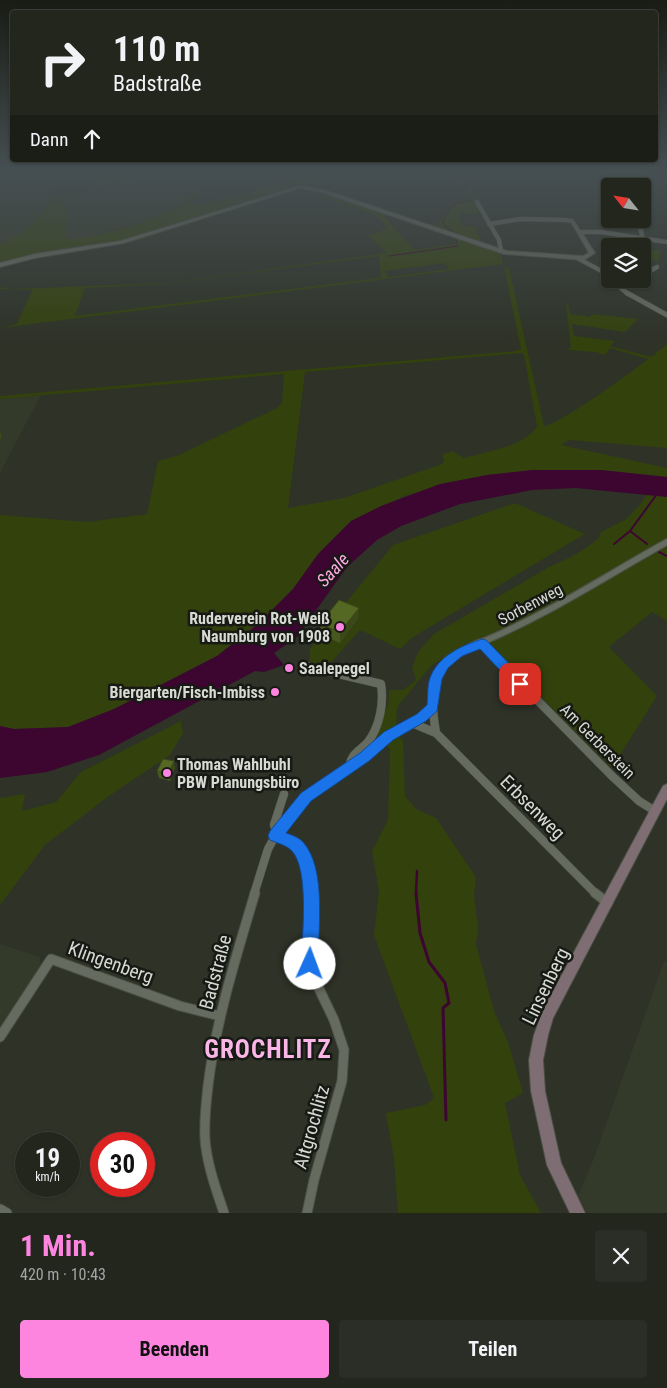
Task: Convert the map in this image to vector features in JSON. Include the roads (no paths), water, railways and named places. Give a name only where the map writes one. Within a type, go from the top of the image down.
[{"type":"main road","name":"Linsenberg","points":[[578,1213],[551,1154],[536,1084],[536,1060],[546,1020],[667,788]]},
{"type":"street","points":[[0,265],[35,256],[122,242],[162,230]]},
{"type":"street","points":[[437,230],[512,254],[579,259],[590,256],[592,253],[579,232]]},
{"type":"street","points":[[493,230],[499,240],[500,251]]},
{"type":"street","points":[[579,232],[601,232],[637,238]]},
{"type":"street","points":[[651,240],[667,242]]},
{"type":"street","points":[[579,259],[601,272]]},
{"type":"street","points":[[651,271],[657,268]]},
{"type":"street","points":[[621,288],[631,298],[667,315]]},
{"type":"street","name":"Sorbenweg","points":[[436,733],[433,707],[435,683],[443,665],[458,653],[521,626],[667,542]]},
{"type":"street","name":"Am Gerberstein","points":[[482,644],[618,781],[640,801],[655,811]]},
{"type":"street","name":"Badstraße","points":[[224,1213],[209,1165],[205,1132],[211,1064],[226,990],[264,860],[276,834],[306,797],[350,768],[349,762],[370,738],[383,699],[381,684],[305,666]]},
{"type":"street","points":[[350,768],[388,736],[412,724],[433,707]]},
{"type":"street","points":[[412,724],[436,733]]},
{"type":"street","name":"Erbsenweg","points":[[436,733],[599,897],[608,903]]},
{"type":"street","name":"Badstraße","points":[[276,834],[274,825],[284,794]]},
{"type":"street","name":"Altgrochlitz","points":[[276,834],[295,844],[307,862],[311,889],[310,970],[334,1020],[344,1050],[342,1081],[314,1180],[308,1213]]},
{"type":"street","name":"Klingenberg","points":[[0,1037],[52,959],[180,1006],[220,1016]]},
{"type":"street","points":[[0,1209],[7,1213]]},
{"type":"water","name":"Saale","points":[[533,470],[601,470],[667,477],[667,497],[576,488],[532,490],[460,504],[401,526],[377,540],[347,567],[297,637],[274,653],[284,665],[264,672],[255,671],[99,755],[47,772],[0,778],[0,726],[14,729],[68,727],[114,709],[217,656],[258,624],[293,589],[318,554],[351,521],[381,506],[440,484],[487,475]]},
{"type":"waterway","points":[[450,230],[454,233]]},
{"type":"waterway","points":[[455,237],[457,244]]},
{"type":"waterway","points":[[389,256],[458,246]]},
{"type":"waterway","points":[[630,531],[657,494]]},
{"type":"waterway","points":[[614,544],[630,531]]},
{"type":"waterway","points":[[630,531],[647,544]]},
{"type":"waterway","points":[[659,552],[667,556]]},
{"type":"waterway","points":[[416,893],[417,871]]},
{"type":"waterway","points":[[416,893],[420,933],[429,962],[445,983],[449,1003],[443,1008],[446,1120]]},
{"type":"place","name":"Ruderverein Rot-Weiß Naumburg von 1908","points":[[340,627]]},
{"type":"place","name":"Saalepegel","points":[[289,668]]},
{"type":"place","name":"Biergarten/Fisch-Imbiss","points":[[275,692]]},
{"type":"place","name":"Thomas Wahlbuhl PBW Planungsbüro","points":[[167,773]]},
{"type":"district","name":"GROCHLITZ","points":[[268,1049]]}]
